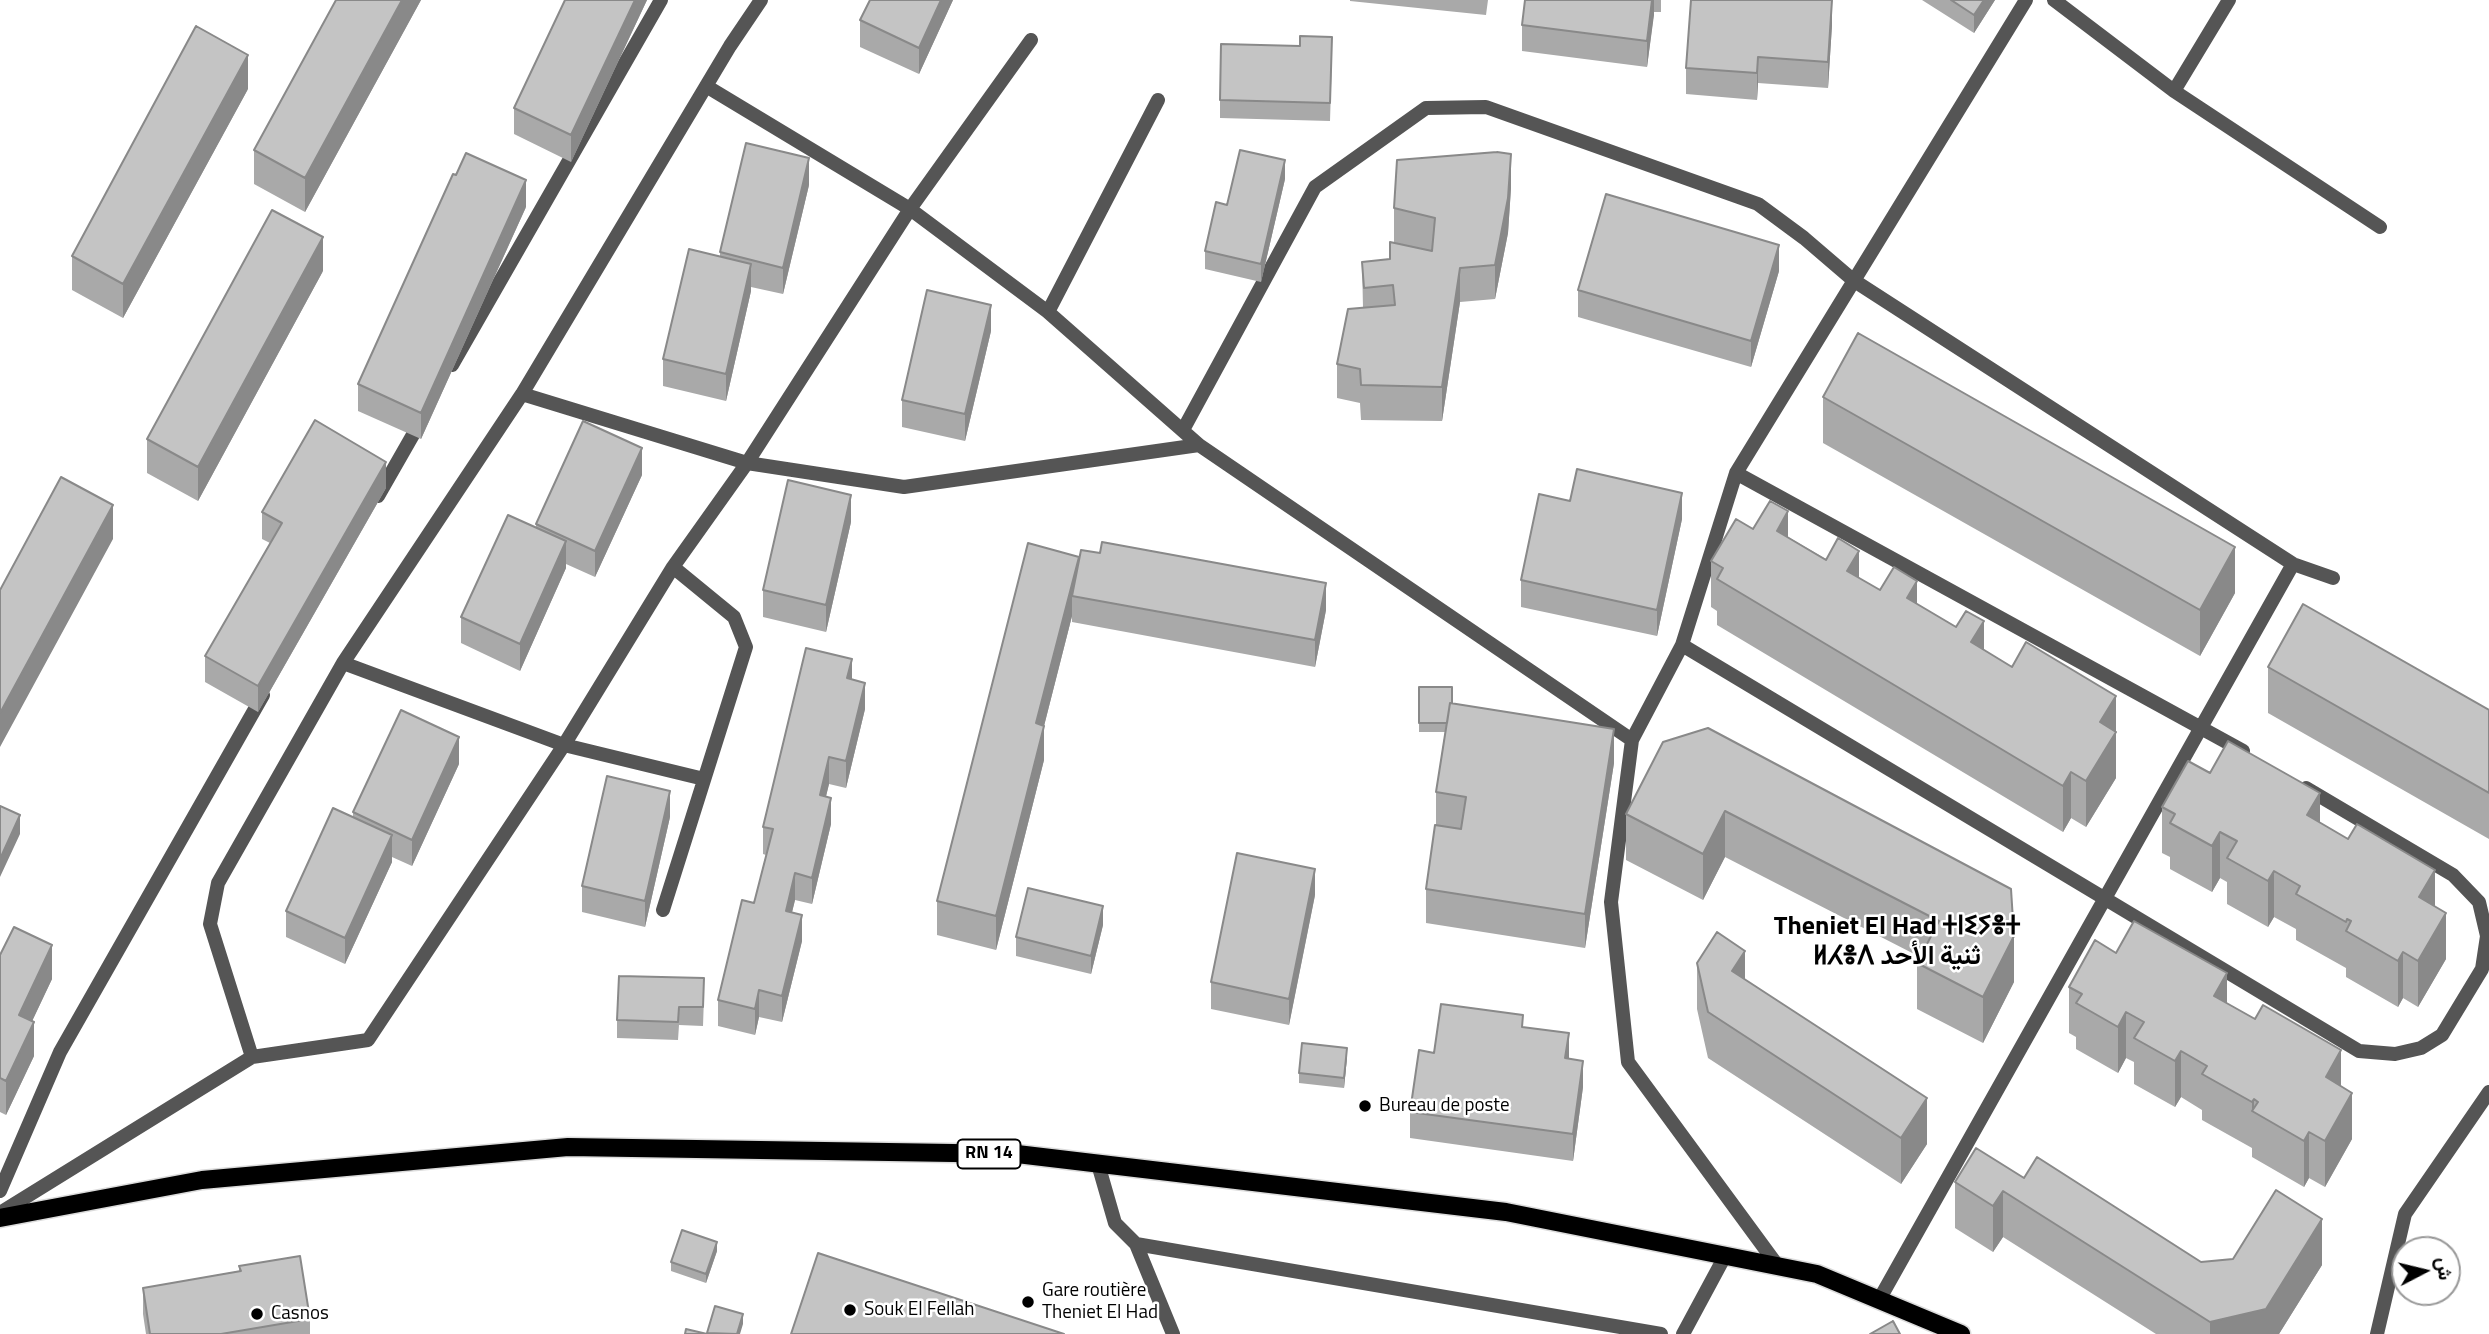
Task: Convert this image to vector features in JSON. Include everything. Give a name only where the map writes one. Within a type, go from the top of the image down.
[{"type":"main road","name":"RN 14","points":[[0,1216],[202,1180],[568,1147],[1017,1154],[1506,1212],[1818,1273],[1961,1334]]},
{"type":"street","points":[[447,375],[661,0]]},
{"type":"street","points":[[252,1058],[209,924],[218,883],[343,663],[522,394],[706,86],[761,0]]},
{"type":"street","points":[[1777,1265],[1628,1062],[1611,902],[1632,740],[1682,645],[1736,473],[2026,0]]},
{"type":"street","points":[[2053,0],[2174,91],[2380,227]]},
{"type":"street","points":[[2174,91],[2229,0]]},
{"type":"street","points":[[0,1216],[252,1058],[368,1040],[564,745],[673,567],[747,463],[910,209],[1031,40]]},
{"type":"street","points":[[706,86],[910,209],[1048,312],[1199,445],[1632,740]]},
{"type":"street","points":[[1048,312],[1158,100]]},
{"type":"street","points":[[1183,430],[1315,187],[1426,108],[1486,107],[1758,204],[1853,280],[2293,564],[2333,578]]},
{"type":"street","points":[[522,394],[747,463],[904,487],[1199,445]]},
{"type":"street","points":[[371,508],[426,411]]},
{"type":"street","points":[[1736,473],[2262,762]]},
{"type":"street","points":[[1879,1300],[2293,564]]},
{"type":"street","points":[[663,910],[746,647],[734,617],[673,567]]},
{"type":"street","points":[[1682,645],[2360,1051],[2395,1054],[2421,1048],[2442,1035],[2482,969],[2487,936],[2479,902],[2453,875],[2297,783]]},
{"type":"street","points":[[343,663],[564,745],[704,779]]},
{"type":"street","points":[[0,1191],[60,1052],[274,677]]},
{"type":"street","points":[[2377,1334],[2405,1214],[2489,1092]]},
{"type":"street","points":[[1098,1164],[1115,1223],[1136,1244],[1172,1334]]},
{"type":"street","points":[[1136,1244],[1661,1334]]},
{"type":"street","points":[[1683,1334],[1725,1255]]},
{"type":"building","points":[[336,0],[402,0],[305,178],[254,150]]},
{"type":"building","points":[[565,0],[635,0],[571,135],[514,108]]},
{"type":"building","points":[[870,0],[941,0],[919,48],[860,20]]},
{"type":"building","points":[[1525,0],[1652,0],[1647,41],[1522,25]]},
{"type":"building","points":[[1691,0],[1832,0],[1828,62],[1758,57],[1757,73],[1686,68]]},
{"type":"building","points":[[1951,0],[1984,0],[1974,15]]},
{"type":"building","points":[[196,26],[248,55],[123,284],[72,256]]},
{"type":"building","points":[[1300,36],[1332,37],[1330,103],[1220,100],[1221,44],[1300,46]]},
{"type":"building","points":[[746,143],[809,158],[783,268],[720,252]]},
{"type":"building","points":[[1240,150],[1285,160],[1261,264],[1205,251],[1216,202],[1227,205]]},
{"type":"building","points":[[1497,152],[1511,154],[1508,198],[1495,265],[1460,268],[1442,387],[1361,385],[1360,369],[1337,364],[1348,309],[1395,305],[1393,285],[1364,288],[1362,262],[1390,259],[1390,242],[1432,251],[1435,218],[1394,208],[1397,160]]},
{"type":"building","points":[[466,153],[526,180],[421,413],[358,384],[453,174],[456,175]]},
{"type":"building","points":[[1606,194],[1779,245],[1751,341],[1578,290]]},
{"type":"building","points":[[272,210],[323,237],[198,467],[147,439]]},
{"type":"building","points":[[689,249],[751,264],[726,374],[663,359]]},
{"type":"building","points":[[927,290],[991,305],[965,414],[902,400]]},
{"type":"building","points":[[1858,333],[2235,547],[2200,610],[1823,397]]},
{"type":"building","points":[[315,420],[386,462],[258,686],[205,656],[282,523],[262,512]]},
{"type":"building","points":[[583,421],[642,448],[595,551],[536,524]]},
{"type":"building","points":[[1577,469],[1682,493],[1657,610],[1521,580],[1539,494],[1570,501]]},
{"type":"building","points":[[61,477],[113,505],[0,713],[0,590]]},
{"type":"building","points":[[788,480],[851,495],[826,605],[763,590]]},
{"type":"building","points":[[1770,501],[1788,511],[1777,531],[1826,560],[1838,538],[1859,551],[1847,571],[1880,590],[1894,567],[1917,581],[1907,598],[1956,627],[1966,611],[1984,621],[1971,642],[2012,667],[2026,642],[2116,696],[2100,722],[2116,732],[2086,781],[2071,772],[2063,786],[1717,579],[1723,568],[1711,561],[1736,519],[1753,529]]},
{"type":"building","points":[[508,515],[566,541],[520,644],[461,617]]},
{"type":"building","points":[[1102,542],[1326,583],[1315,640],[1072,596],[1081,550],[1100,553]]},
{"type":"building","points":[[1028,543],[1079,557],[1036,723],[1044,726],[996,916],[937,901]]},
{"type":"building","points":[[2303,604],[2489,710],[2489,793],[2268,667]]},
{"type":"building","points":[[806,648],[852,659],[847,678],[865,683],[846,761],[829,757],[820,795],[831,798],[812,878],[795,873],[786,911],[802,915],[782,996],[759,990],[755,1009],[718,1000],[742,900],[754,903],[773,829],[763,827]]},
{"type":"building","points":[[1419,687],[1452,687],[1452,703],[1447,723],[1419,723]]},
{"type":"building","points":[[1450,703],[1614,729],[1585,914],[1426,889],[1435,825],[1461,829],[1466,797],[1436,792]]},
{"type":"building","points":[[401,710],[459,737],[412,840],[353,812]]},
{"type":"building","points":[[1708,728],[2011,889],[2014,936],[1983,997],[1917,963],[1939,921],[1725,811],[1703,854],[1626,814],[1663,742]]},
{"type":"building","points":[[2228,741],[2320,793],[2307,815],[2348,839],[2357,824],[2435,870],[2419,897],[2446,913],[2418,961],[2403,952],[2398,961],[2346,931],[2351,921],[2347,919],[2346,922],[2296,894],[2300,886],[2274,871],[2268,881],[2227,858],[2237,841],[2220,832],[2212,846],[2170,823],[2175,814],[2162,807],[2188,761],[2210,773]]},
{"type":"building","points":[[607,776],[670,791],[645,901],[582,886]]},
{"type":"building","points":[[0,806],[20,815],[0,859]]},
{"type":"building","points":[[333,808],[392,835],[345,938],[286,911]]},
{"type":"building","points":[[1237,853],[1315,869],[1289,999],[1211,982]]},
{"type":"building","points":[[1028,888],[1103,906],[1091,956],[1016,937]]},
{"type":"building","points":[[2134,921],[2227,973],[2214,996],[2255,1019],[2263,1005],[2341,1050],[2326,1077],[2352,1093],[2325,1141],[2309,1132],[2304,1141],[2252,1111],[2258,1102],[2254,1099],[2252,1102],[2202,1074],[2207,1066],[2181,1051],[2175,1061],[2134,1038],[2144,1022],[2126,1012],[2118,1027],[2076,1003],[2082,994],[2069,987],[2095,940],[2116,953]]},
{"type":"building","points":[[14,927],[52,945],[19,1015],[34,1022],[6,1081],[0,1078],[0,955]]},
{"type":"building","points":[[1717,932],[1745,951],[1732,971],[1927,1098],[1901,1138],[1708,1012],[1697,963]]},
{"type":"building","points":[[619,976],[704,978],[703,1007],[679,1007],[678,1022],[617,1020]]},
{"type":"building","points":[[1441,1004],[1523,1015],[1522,1027],[1569,1033],[1565,1058],[1583,1061],[1573,1134],[1410,1112],[1419,1050],[1434,1053]]},
{"type":"building","points":[[1302,1043],[1347,1048],[1344,1078],[1299,1073]]},
{"type":"building","points":[[1976,1148],[2024,1178],[2037,1157],[2201,1262],[2233,1259],[2276,1190],[2322,1219],[2266,1309],[2210,1322],[2003,1191],[1993,1206],[1955,1182]]},
{"type":"building","points":[[682,1230],[717,1242],[706,1274],[671,1262]]},
{"type":"building","points":[[818,1253],[1064,1334],[791,1334]]},
{"type":"building","points":[[300,1256],[310,1319],[221,1334],[150,1334],[143,1288],[241,1271],[239,1266]]},
{"type":"building","points":[[715,1306],[743,1314],[737,1334],[707,1333]]},
{"type":"building","points":[[1893,1321],[1900,1334],[1870,1334]]},
{"type":"building","points":[[686,1329],[707,1334],[685,1334]]},
{"type":"place","name":"Bureau de poste","points":[[1365,1106]]},
{"type":"place","name":"Gare routière Theniet El Had","points":[[1028,1302]]},
{"type":"place","name":"Souk El Fellah","points":[[850,1310]]},
{"type":"place","name":"Casnos","points":[[257,1314]]},
{"type":"district","name":"Theniet El Had ⵜⵏⵉⵢⴻⵜ ⵍⵃⴻⴷ ثنية الأحد","points":[[1897,943]]}]
